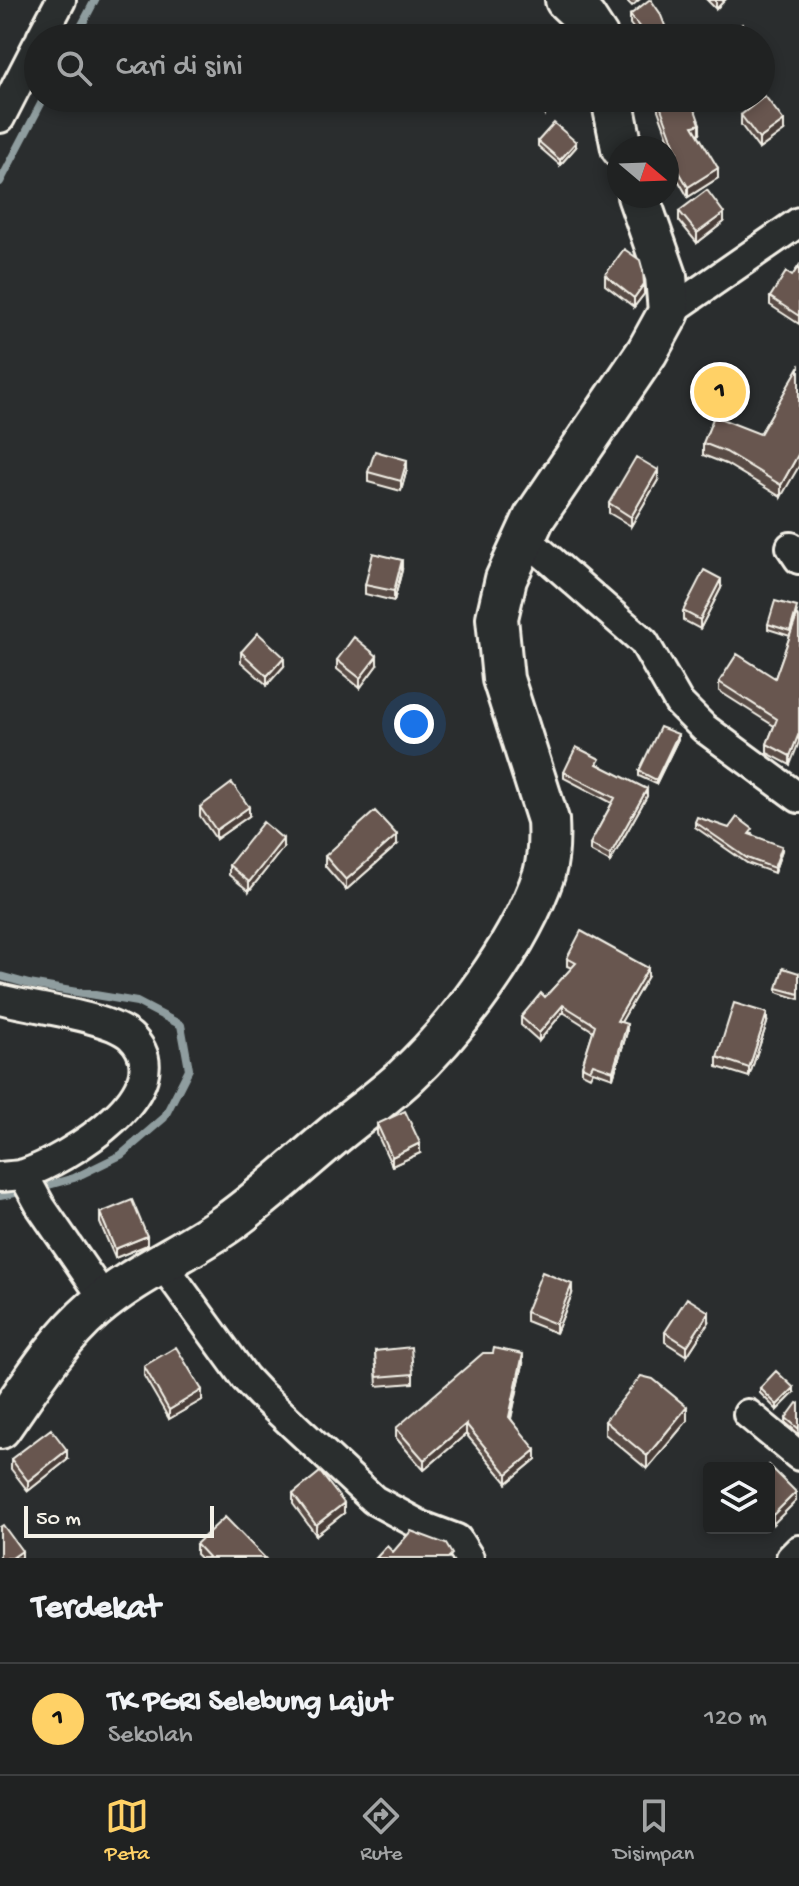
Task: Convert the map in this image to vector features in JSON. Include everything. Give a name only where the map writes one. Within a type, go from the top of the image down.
[{"type":"street","points":[[48,24],[61,0]]},
{"type":"street","points":[[566,0],[589,24]]},
{"type":"street","points":[[0,118],[24,71]]},
{"type":"street","points":[[615,112],[620,136]]},
{"type":"street","points":[[642,208],[666,276],[669,312]]},
{"type":"street","points":[[0,1428],[62,1342],[105,1300],[262,1197],[403,1079],[434,1048],[472,1000],[519,930],[544,874],[549,844],[548,820],[503,679],[497,618],[506,579],[524,537],[647,352],[669,312],[799,222]]},
{"type":"street","points":[[524,537],[644,642],[679,703],[704,728],[799,796]]},
{"type":"street","points":[[0,999],[82,1017],[125,1033],[139,1047],[146,1067],[134,1100],[124,1110],[61,1157],[16,1178],[41,1207],[105,1300]]},
{"type":"street","points":[[161,1262],[260,1394],[374,1500],[422,1526],[457,1539],[469,1558]]},
{"type":"street","points":[[748,1414],[799,1456]]},
{"type":"street","points":[[791,1558],[799,1550]]},
{"type":"building","points":[[651,0],[664,24],[637,24],[630,15]]},
{"type":"building","points":[[775,109],[784,121],[759,139],[741,115],[745,112],[775,112]]},
{"type":"building","points":[[662,112],[696,112],[700,124],[693,126],[718,168],[688,187],[679,172],[679,136],[671,136]]},
{"type":"building","points":[[554,123],[576,142],[560,160],[538,141]]},
{"type":"building","points":[[707,190],[724,213],[697,233],[679,211]]},
{"type":"building","points":[[624,249],[640,260],[643,271],[644,284],[634,298],[605,275]]},
{"type":"building","points":[[799,266],[799,316],[770,297],[786,272],[792,276]]},
{"type":"building","points":[[799,367],[799,453],[781,485],[726,452],[703,443],[714,416],[760,434]]},
{"type":"building","points":[[375,451],[407,460],[401,481],[368,472]]},
{"type":"building","points":[[636,457],[658,470],[631,517],[609,503]]},
{"type":"building","points":[[373,553],[402,560],[394,591],[365,585]]},
{"type":"building","points":[[704,570],[721,579],[700,620],[683,611]]},
{"type":"building","points":[[775,601],[797,607],[790,631],[768,624]]},
{"type":"building","points":[[797,616],[799,733],[790,756],[767,744],[777,719],[719,682],[737,654],[775,678]]},
{"type":"building","points":[[258,633],[284,657],[267,676],[241,652]]},
{"type":"building","points":[[354,637],[377,656],[360,678],[337,660]]},
{"type":"building","points":[[660,727],[678,734],[656,780],[639,771]]},
{"type":"building","points":[[576,747],[600,759],[597,764],[647,789],[610,855],[590,844],[615,798],[564,772]]},
{"type":"building","points":[[232,783],[249,807],[216,830],[200,807]]},
{"type":"building","points":[[375,811],[397,835],[346,880],[325,856]]},
{"type":"building","points":[[697,817],[729,828],[737,817],[753,829],[749,834],[782,846],[774,868],[747,858],[695,822]]},
{"type":"building","points":[[263,822],[283,839],[249,882],[229,865]]},
{"type":"building","points":[[581,931],[648,968],[617,1021],[627,1024],[613,1071],[593,1064],[590,1070],[582,1066],[595,1025],[563,1005],[539,1033],[521,1017],[541,993],[545,997],[576,963],[567,958]]},
{"type":"building","points":[[783,968],[799,973],[799,994],[777,988]]},
{"type":"building","points":[[734,1003],[767,1013],[749,1068],[717,1057]]},
{"type":"building","points":[[405,1111],[420,1143],[392,1157],[377,1124]]},
{"type":"building","points":[[132,1200],[147,1236],[115,1249],[100,1213]]},
{"type":"building","points":[[542,1272],[572,1284],[556,1324],[526,1312]]},
{"type":"building","points":[[687,1298],[709,1312],[687,1346],[665,1332]]},
{"type":"building","points":[[176,1347],[202,1390],[169,1410],[144,1366]]},
{"type":"building","points":[[411,1347],[413,1374],[377,1377],[375,1351]]},
{"type":"building","points":[[494,1348],[523,1354],[509,1417],[536,1450],[507,1474],[466,1424],[424,1460],[396,1428],[483,1353],[493,1353]]},
{"type":"building","points":[[776,1371],[794,1388],[777,1405],[760,1388]]},
{"type":"building","points":[[641,1376],[653,1379],[687,1407],[647,1456],[605,1421]]},
{"type":"building","points":[[799,1404],[799,1429],[786,1418]]},
{"type":"building","points":[[51,1429],[67,1450],[28,1481],[11,1459]]},
{"type":"building","points":[[775,1471],[796,1492],[775,1513]]},
{"type":"building","points":[[320,1472],[344,1503],[316,1525],[293,1494]]},
{"type":"building","points":[[225,1517],[265,1558],[209,1558],[196,1544]]},
{"type":"building","points":[[3,1525],[22,1551],[12,1558],[0,1558],[0,1527]]},
{"type":"building","points":[[411,1531],[446,1544],[452,1554],[448,1558],[376,1558],[387,1546],[393,1552]]},
{"type":"waterway","points":[[82,24],[95,0]]},
{"type":"waterway","points":[[0,182],[37,112]]},
{"type":"waterway","points":[[0,976],[29,984],[137,1002],[181,1025],[189,1069],[164,1118],[121,1155],[74,1178],[38,1188]]},
{"type":"waterway","points":[[0,1196],[25,1191]]},
{"type":"place","name":"TK PGRI Selebung Lajut","points":[[720,392]]}]
